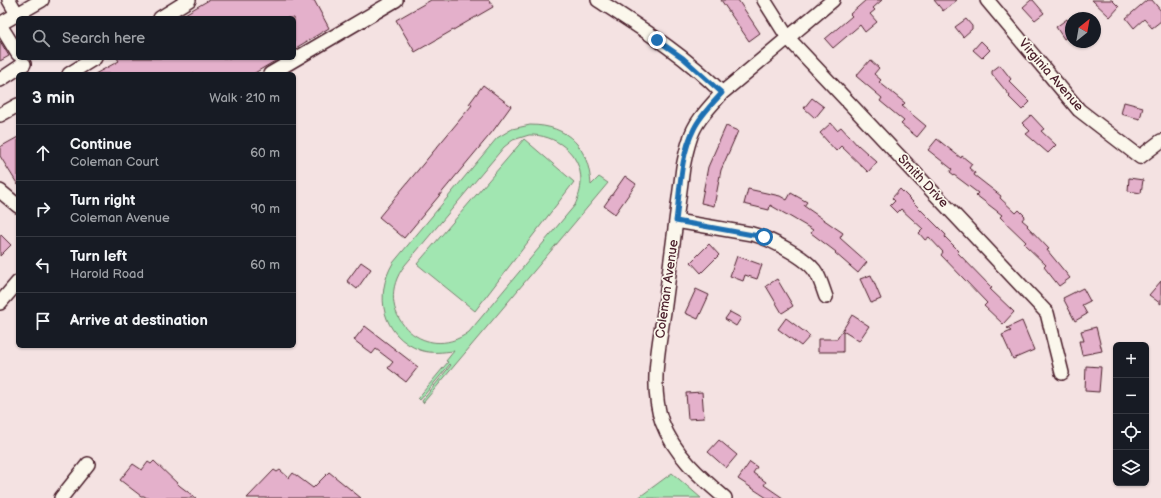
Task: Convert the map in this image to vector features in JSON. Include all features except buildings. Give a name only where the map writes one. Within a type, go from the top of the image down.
[{"type":"street","points":[[9,0],[17,14]]},
{"type":"street","points":[[16,51],[0,25],[42,0]]},
{"type":"street","points":[[163,16],[189,0]]},
{"type":"street","points":[[296,59],[396,0]]},
{"type":"street","points":[[598,0],[683,58],[722,93]]},
{"type":"street","name":"Smith Drive","points":[[764,0],[788,38],[1047,313],[1062,373]]},
{"type":"street","name":"Coleman Avenue","points":[[725,498],[686,462],[668,434],[660,413],[657,398],[656,379],[683,167],[690,139],[700,120],[722,93],[833,0]]},
{"type":"street","name":"Virginia Avenue","points":[[987,0],[1079,110],[1140,157],[1161,141]]},
{"type":"street","points":[[71,72],[91,60]]},
{"type":"street","points":[[273,72],[294,60]]},
{"type":"street","points":[[0,80],[23,63]]},
{"type":"street","points":[[0,115],[16,106]]},
{"type":"street","points":[[0,192],[16,204]]},
{"type":"street","points":[[676,221],[752,234],[764,237],[776,243],[803,260],[816,272],[826,297]]},
{"type":"street","points":[[0,303],[16,284]]},
{"type":"street","points":[[61,498],[88,464]]},
{"type":"green space","points":[[530,125],[544,126],[556,129],[566,134],[581,150],[586,160],[591,185],[599,177],[608,183],[423,403],[422,401],[451,365],[450,364],[420,400],[418,398],[448,362],[446,361],[454,351],[428,352],[420,350],[407,344],[397,335],[390,325],[385,313],[383,301],[387,275],[393,263],[497,138],[512,129]],"holes":[[[529,135],[548,138],[565,147],[577,162],[581,181],[580,191],[575,205],[469,332],[452,341],[435,342],[419,338],[407,328],[398,315],[393,300],[396,282],[405,265],[504,147],[513,140]]]},
{"type":"green space","points":[[524,139],[574,182],[475,311],[417,264]]},
{"type":"green space","points":[[672,473],[701,498],[638,498]]},
{"type":"route","points":[[657,40],[683,58],[711,81],[722,93],[694,128],[690,139],[683,167],[676,221],[764,237]]}]
